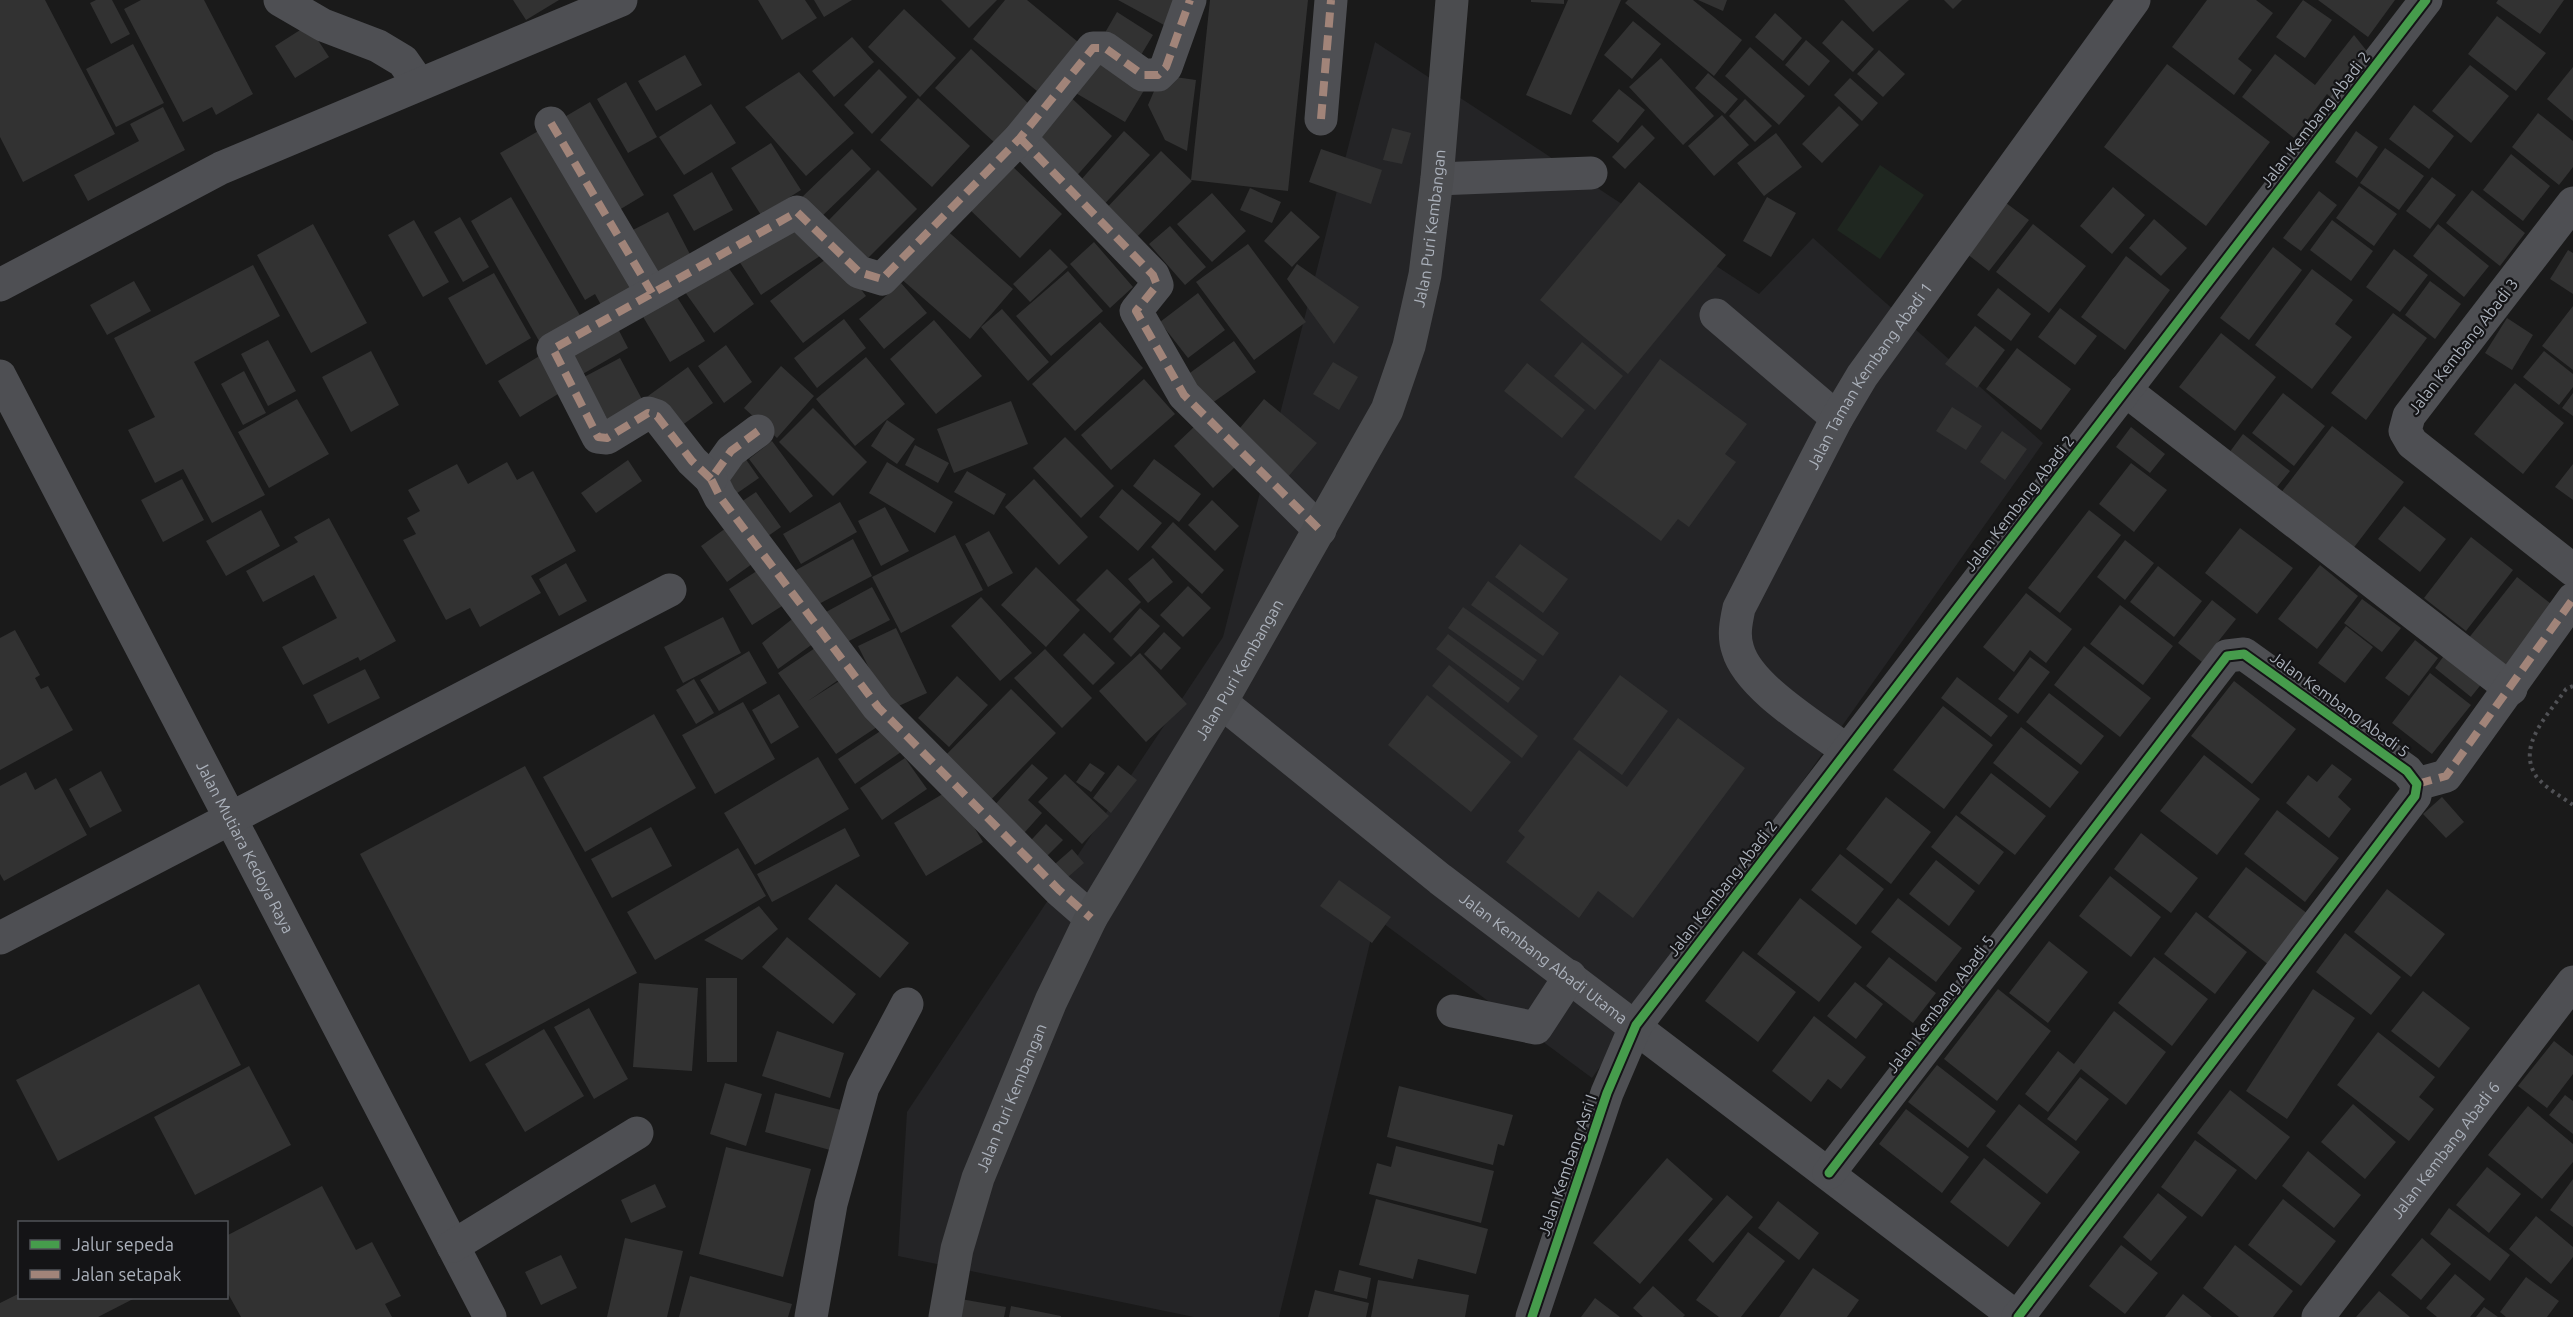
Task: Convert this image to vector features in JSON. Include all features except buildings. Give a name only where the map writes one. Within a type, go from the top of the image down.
[{"type":"main road","name":"Jalan Puri Kembangan","points":[[945,1317],[957,1249],[978,1178],[1051,1001],[1091,918],[1221,702],[1387,410],[1409,346],[1425,275],[1437,179],[1452,0]]},
{"type":"street","points":[[280,0],[323,26],[378,46],[403,61],[419,84]]},
{"type":"street","points":[[0,285],[220,168],[621,0]]},
{"type":"street","points":[[1091,918],[1059,890],[878,707],[720,496],[711,479],[692,461],[657,416],[648,413],[607,438],[598,437],[553,349],[797,212],[860,272],[882,279],[1020,138],[1093,48],[1105,48],[1143,75],[1158,75],[1166,67],[1190,0]]},
{"type":"street","points":[[1321,118],[1331,0]]},
{"type":"street","name":"Jalan Taman Kembang Abadi 1","points":[[1847,751],[1769,692],[1751,673],[1738,651],[1735,629],[1739,608],[1837,418],[1863,376],[2134,0]]},
{"type":"street","name":"Jalan Kembang Abadi 2","points":[[1636,1025],[2426,0]]},
{"type":"street","points":[[551,123],[652,293]]},
{"type":"street","points":[[1020,138],[1153,275],[1157,285],[1136,310],[1184,395],[1320,530]]},
{"type":"street","points":[[1437,179],[1591,173]]},
{"type":"street","name":"Jalan Kembang Abadi 3","points":[[2573,203],[2409,416],[2405,431],[2412,443],[2573,570]]},
{"type":"street","points":[[1716,315],[1837,418]]},
{"type":"street","name":"Jalan Mutiara Kedoya Raya","points":[[0,376],[490,1317]]},
{"type":"street","points":[[2125,390],[2511,689]]},
{"type":"street","points":[[711,479],[731,451],[758,431]]},
{"type":"street","points":[[0,938],[670,590]]},
{"type":"street","points":[[2017,1317],[2415,796],[2417,784],[2446,776],[2511,689],[2573,599]]},
{"type":"street","name":"Jalan Kembang Abadi 5","points":[[1830,1173],[2228,656],[2244,654],[2407,771],[2417,784]]},
{"type":"street","name":"Jalan Kembang Abadi Utama","points":[[1221,702],[1440,879],[1636,1025],[2017,1317]]},
{"type":"street","points":[[1453,1011],[1536,1028],[1570,976]]},
{"type":"street","name":"Jalan Kembang Abadi 6","points":[[2318,1317],[2573,982]]},
{"type":"street","points":[[811,1317],[831,1204],[863,1087],[908,1004]]},
{"type":"street","name":"Jalan Kembang Asri I","points":[[1532,1317],[1607,1093],[1636,1025]]},
{"type":"street","points":[[453,1246],[637,1132]]},
{"type":"path","points":[[2573,686],[2566,689],[2531,740],[2529,761],[2537,777],[2573,805]]},
{"type":"shaded area","points":[[1375,42],[1759,294],[1813,238],[2043,443],[1592,1078],[1376,918],[1279,1317],[1194,1317],[898,1256],[907,1112],[1223,637]]},
{"type":"shaded area","points":[[1880,165],[1924,195],[1880,259],[1837,230]]},
{"type":"marked path","points":[[711,479],[692,461],[657,416],[648,413],[607,438],[598,437],[553,349],[797,212],[859,272],[882,279],[1020,138],[1093,48],[1105,48],[1143,75],[1158,75],[1166,67],[1190,0]]},
{"type":"marked path","points":[[1321,119],[1331,0]]},
{"type":"marked path","points":[[551,123],[652,293]]},
{"type":"marked path","points":[[1020,138],[1153,275],[1157,285],[1136,311],[1184,395],[1320,530]]},
{"type":"marked path","points":[[758,431],[731,451],[711,479],[720,497],[878,707],[1059,890],[1091,918]]},
{"type":"marked path","points":[[2417,784],[2446,776],[2573,599]]},
{"type":"cycle path","points":[[1532,1317],[1607,1093],[1636,1025],[2426,0]]},
{"type":"cycle path","points":[[1829,1173],[2227,656],[2244,654],[2407,771],[2417,784],[2415,796],[2018,1317]]}]
